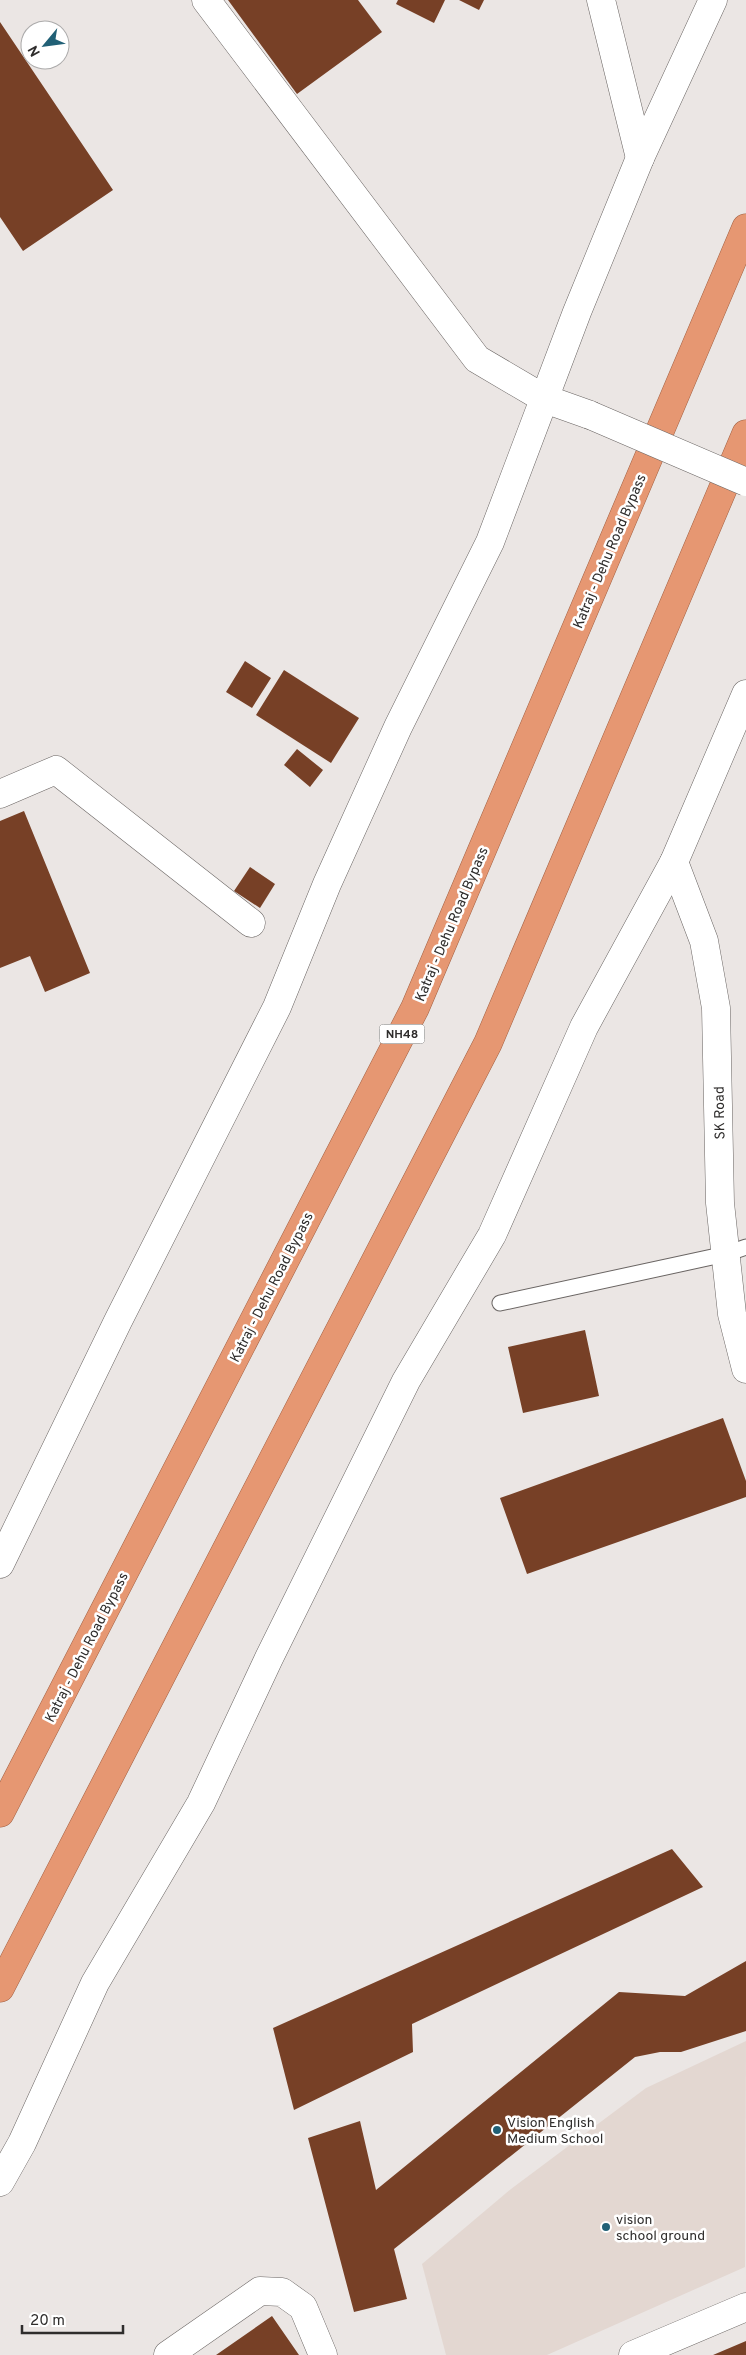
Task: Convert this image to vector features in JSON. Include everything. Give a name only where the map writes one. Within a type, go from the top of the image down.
[{"type":"highway","name":"Katraj - Dehu Road Bypass","points":[[0,1813],[415,1008],[746,228]]},
{"type":"highway","points":[[0,1988],[488,1043],[746,434]]},
{"type":"street","points":[[206,0],[477,359],[545,399],[590,415],[746,482]]},
{"type":"street","points":[[601,0],[640,158]]},
{"type":"street","points":[[0,1564],[114,1329],[199,1165],[277,1007],[327,884],[398,727],[490,542],[577,312],[640,158],[713,0]]},
{"type":"street","points":[[0,2182],[22,2143],[95,1982],[201,1804],[269,1658],[406,1381],[492,1235],[584,1027],[674,862],[746,694]]},
{"type":"street","points":[[0,794],[56,770],[251,923]]},
{"type":"street","name":"SK Road","points":[[674,862],[704,942],[716,1008],[720,1203],[736,1250],[732,1314],[746,1369]]},
{"type":"street","points":[[168,2355],[260,2291],[282,2292],[303,2307],[324,2355]]},
{"type":"street","points":[[633,2355],[746,2307]]},
{"type":"lane","points":[[500,1304],[736,1250]]},
{"type":"shaded area","name":"vision school ground","points":[[746,2041],[745,2267],[547,2355],[446,2355],[422,2264],[511,2189],[646,2088]]},
{"type":"building","points":[[228,0],[358,0],[382,32],[297,94]]},
{"type":"building","points":[[398,0],[445,0],[434,23],[396,4]]},
{"type":"building","points":[[459,0],[484,0],[479,10]]},
{"type":"building","points":[[0,22],[20,52],[20,70],[32,70],[113,190],[23,251],[0,217]]},
{"type":"building","points":[[245,661],[271,678],[252,708],[226,692]]},
{"type":"building","points":[[284,670],[359,718],[331,763],[256,715]]},
{"type":"building","points":[[297,749],[323,770],[310,787],[284,765]]},
{"type":"building","points":[[24,811],[90,973],[45,992],[30,956],[0,968],[0,821]]},
{"type":"building","points":[[250,867],[275,884],[260,908],[234,891]]},
{"type":"building","points":[[585,1330],[599,1396],[523,1413],[508,1347]]},
{"type":"building","points":[[723,1418],[746,1481],[746,1497],[527,1574],[500,1498]]},
{"type":"building","points":[[672,1849],[703,1887],[412,2024],[413,2052],[294,2110],[273,2028]]},
{"type":"building","name":"Vision English Medium School","points":[[746,1961],[746,2031],[681,2052],[660,2052],[635,2057],[394,2249],[407,2299],[354,2312],[308,2138],[360,2121],[376,2190],[619,1992],[685,1996]]},
{"type":"building","points":[[272,2316],[299,2355],[216,2355]]},
{"type":"building","points":[[746,2341],[746,2355],[713,2355]]},
{"type":"place","name":"Vision English Medium School","points":[[497,2130]]},
{"type":"place","name":"vision school ground","points":[[606,2227]]}]
